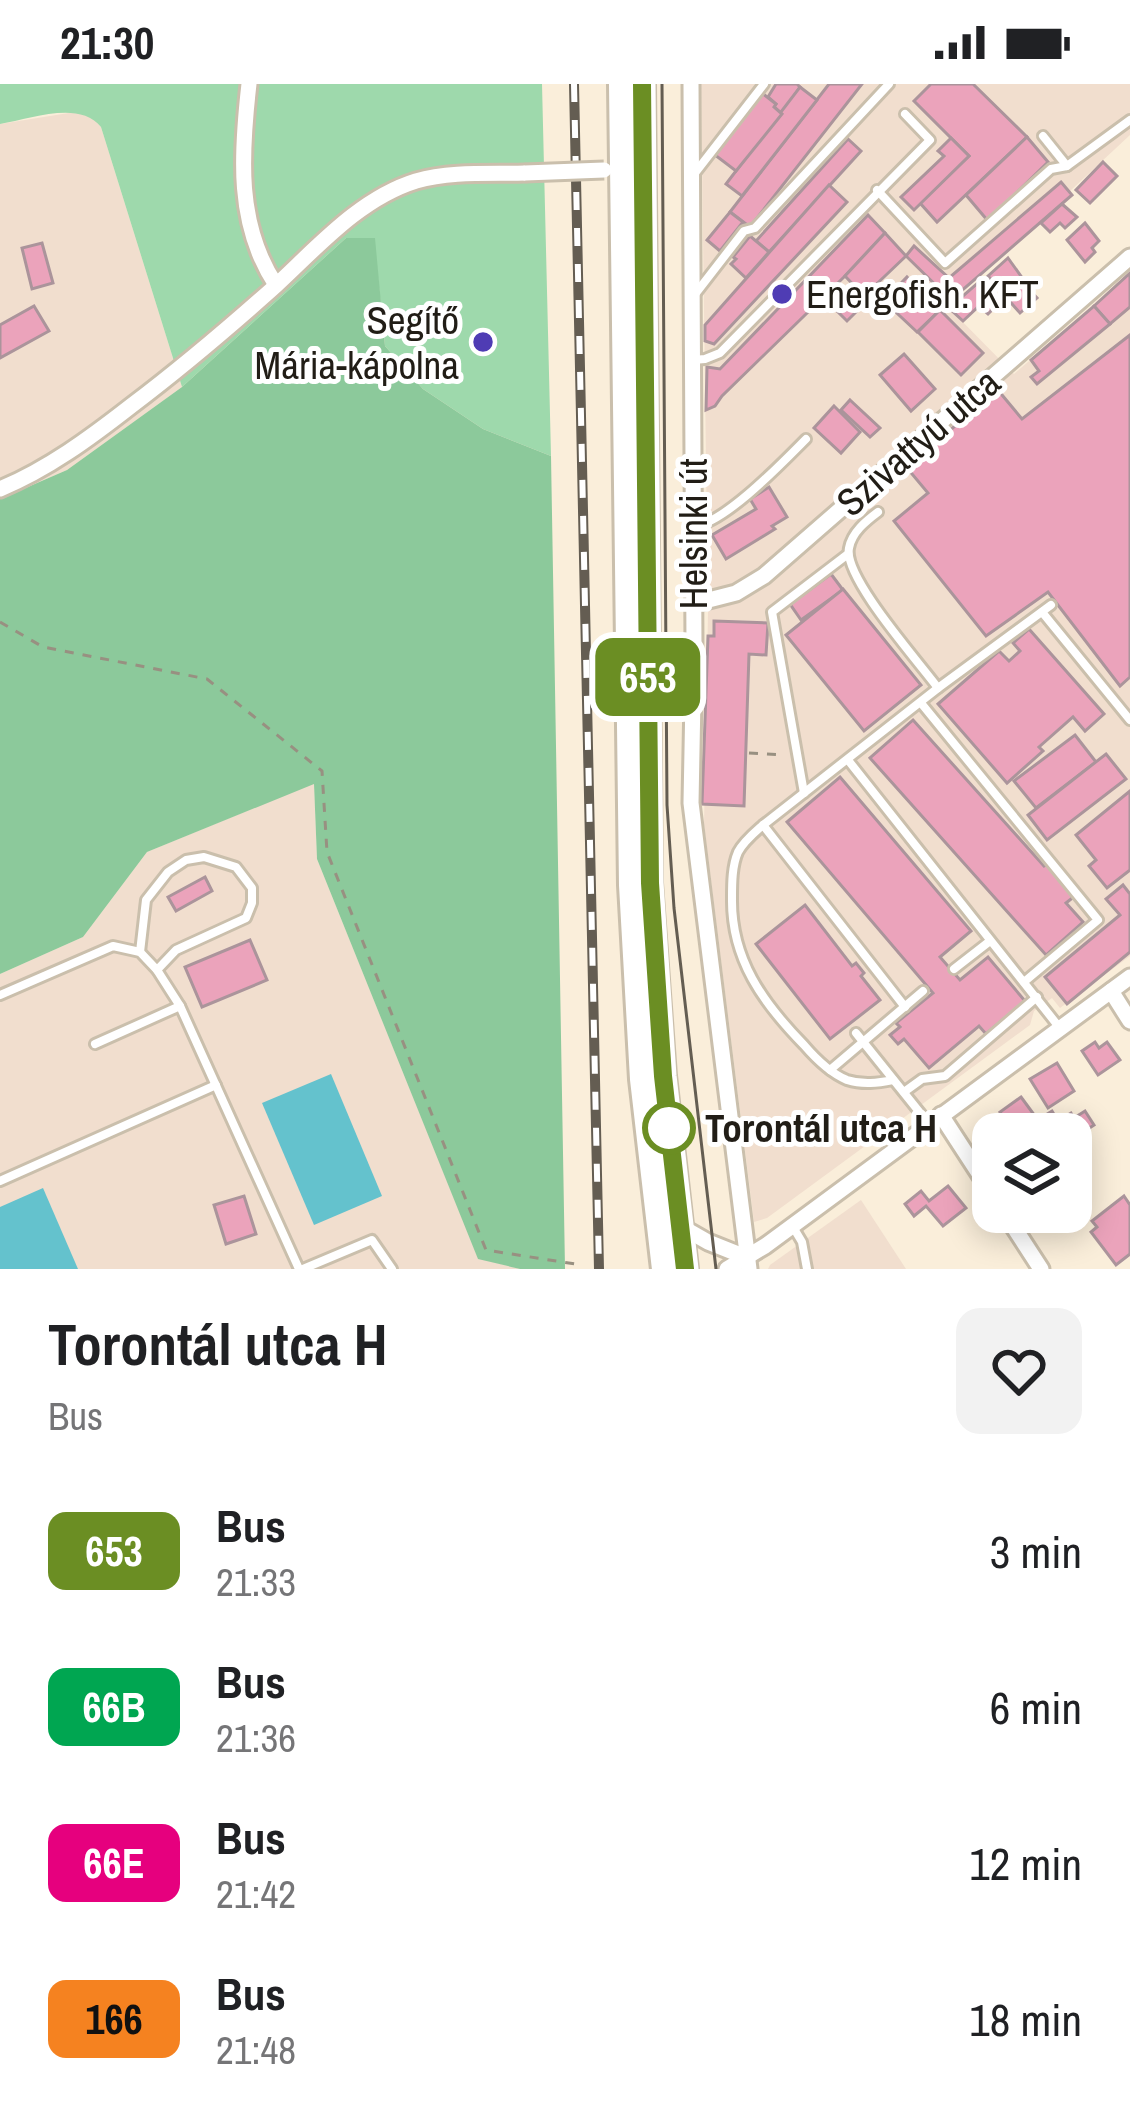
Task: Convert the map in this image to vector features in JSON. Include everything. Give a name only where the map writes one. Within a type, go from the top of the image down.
[{"type":"main road","name":"Helsinki út","points":[[621,84],[613,169],[631,885],[642,1079],[664,1269]]},
{"type":"main road","name":"Helsinki út","points":[[642,84],[650,883],[663,1076],[685,1269]]},
{"type":"main road","points":[[613,169],[634,160],[644,148]]},
{"type":"main road","points":[[613,169],[635,176],[644,188]]},
{"type":"street","points":[[249,84],[243,131],[245,202],[253,242],[276,285]]},
{"type":"street","name":"Helsinki út","points":[[691,84],[691,803],[746,1265]]},
{"type":"street","points":[[0,488],[86,441],[189,362],[351,218],[394,190],[434,177],[613,169]]},
{"type":"street","name":"Szivattyú utca","points":[[693,604],[736,593],[764,576],[1130,257]]},
{"type":"street","points":[[727,1269],[746,1265],[1130,977]]},
{"type":"street","points":[[1111,991],[1130,1021]]},
{"type":"street","points":[[935,1119],[972,1167]]},
{"type":"street","points":[[680,1226],[746,1265]]},
{"type":"street","points":[[1018,1233],[1041,1269]]},
{"type":"lane","points":[[690,178],[764,84]]},
{"type":"lane","points":[[692,298],[744,231],[754,228],[889,84]]},
{"type":"lane","points":[[693,360],[720,353],[930,140],[905,114]]},
{"type":"lane","points":[[878,190],[945,263],[1051,169],[1067,166],[1130,120]]},
{"type":"lane","points":[[1042,136],[1067,166]]},
{"type":"lane","points":[[693,526],[707,525],[806,439]]},
{"type":"lane","points":[[878,512],[850,543],[850,565],[938,688]]},
{"type":"lane","points":[[805,793],[772,611],[848,554]]},
{"type":"lane","points":[[893,1079],[859,1083],[830,1070],[766,1001],[737,949],[732,908],[736,859],[747,839],[764,825],[1051,605]]},
{"type":"lane","points":[[1042,612],[1130,720]]},
{"type":"lane","points":[[1089,669],[1098,662]]},
{"type":"lane","points":[[921,703],[1098,920],[1024,982]]},
{"type":"lane","points":[[848,760],[1060,1028]]},
{"type":"lane","points":[[764,825],[905,1007]]},
{"type":"lane","points":[[140,952],[146,900],[168,872],[186,860],[204,857],[236,867],[252,888],[246,918],[176,950],[157,970]]},
{"type":"lane","points":[[954,968],[990,941]]},
{"type":"lane","points":[[0,995],[112,946],[140,952],[179,1006],[301,1269],[372,1240],[392,1269]]},
{"type":"lane","points":[[830,1070],[923,991]]},
{"type":"lane","points":[[904,1093],[922,1079],[945,1076],[1037,997]]},
{"type":"lane","points":[[95,1044],[179,1006]]},
{"type":"lane","points":[[856,1033],[904,1093],[935,1119]]},
{"type":"lane","points":[[0,1181],[216,1085]]},
{"type":"lane","points":[[792,1226],[802,1242],[807,1269]]},
{"type":"path","points":[[0,622],[43,647],[207,680],[322,771],[327,852],[487,1250],[575,1264]]},
{"type":"path","points":[[749,753],[798,755]]},
{"type":"shaded area","points":[[701,84],[1130,84],[1130,135],[947,306],[1014,374],[1130,274],[1130,956],[1060,1008],[1052,998],[1034,1011],[1030,1025],[767,1218],[754,1222],[704,825],[708,612]]},
{"type":"shaded area","points":[[75,112],[92,116],[101,127],[182,387],[67,470],[0,499],[0,124]]},
{"type":"shaded area","points":[[314,783],[317,859],[478,1258],[520,1269],[0,1269],[0,974],[83,937],[147,852]]},
{"type":"shaded area","points":[[861,1200],[906,1269],[768,1269],[770,1265]]},
{"type":"green space","points":[[0,84],[542,84],[551,456],[483,429],[423,389],[385,346],[374,238],[346,238],[182,387],[101,127],[92,119],[68,113],[0,124]]},
{"type":"green space","points":[[346,238],[375,238],[385,346],[423,389],[483,429],[551,456],[565,1269],[520,1269],[478,1259],[317,859],[314,784],[147,852],[83,937],[0,974],[0,499],[67,470],[182,387]]},
{"type":"water","points":[[331,1074],[382,1196],[314,1225],[262,1103]]},
{"type":"water","points":[[43,1188],[78,1269],[0,1269],[0,1207]]},
{"type":"building","points":[[776,84],[800,87],[782,114],[768,97]]},
{"type":"building","points":[[829,84],[862,84],[750,227],[730,212]]},
{"type":"building","points":[[931,84],[973,84],[1027,137],[937,222],[920,203],[969,156],[914,101]]},
{"type":"building","points":[[800,87],[817,100],[742,196],[726,184]]},
{"type":"building","points":[[762,93],[782,114],[736,171],[715,155]]},
{"type":"building","points":[[1027,137],[1048,162],[988,221],[966,195]]},
{"type":"building","points":[[951,138],[969,156],[914,210],[901,197],[944,156],[938,151]]},
{"type":"building","points":[[848,139],[861,151],[769,252],[756,241]]},
{"type":"building","points":[[1103,162],[1117,176],[1090,203],[1076,190]]},
{"type":"building","points":[[1061,182],[1072,195],[951,300],[906,256],[914,246],[949,278]]},
{"type":"building","points":[[829,185],[847,202],[714,344],[705,341],[705,325]]},
{"type":"building","points":[[1062,204],[1077,217],[1065,228],[1060,223],[1050,232],[1041,223]]},
{"type":"building","points":[[730,212],[743,222],[720,251],[707,240]]},
{"type":"building","points":[[868,215],[885,233],[706,410],[707,367],[720,369]]},
{"type":"building","points":[[1085,223],[1099,241],[1085,262],[1067,240]]},
{"type":"building","points":[[885,233],[906,256],[864,296],[845,276]]},
{"type":"building","points":[[750,236],[769,252],[746,278],[731,264]]},
{"type":"building","points":[[42,243],[53,283],[32,289],[22,248]]},
{"type":"building","points":[[1008,258],[1023,279],[1011,290],[1003,281],[997,286],[988,276]]},
{"type":"building","points":[[1130,273],[1130,307],[1110,324],[1094,306]]},
{"type":"building","points":[[907,277],[940,310],[917,332],[884,301]]},
{"type":"building","points":[[980,281],[992,294],[986,299],[994,308],[988,314],[979,306],[963,321],[949,308]]},
{"type":"building","points":[[1021,281],[1037,298],[1020,313],[1005,296]]},
{"type":"building","points":[[857,289],[867,301],[847,321],[836,310]]},
{"type":"building","points":[[34,306],[49,331],[0,358],[0,325]]},
{"type":"building","points":[[1094,306],[1110,324],[1037,384],[1031,377],[1039,371],[1031,360]]},
{"type":"building","points":[[940,310],[983,353],[961,375],[918,332]]},
{"type":"building","points":[[1130,335],[1130,677],[1120,686],[1048,592],[986,636],[894,521],[928,493],[907,468],[997,389],[1022,419]]},
{"type":"building","points":[[904,354],[935,389],[911,411],[880,375]]},
{"type":"building","points":[[850,400],[880,428],[870,437],[841,410]]},
{"type":"building","points":[[834,406],[860,432],[841,453],[814,428]]},
{"type":"building","points":[[769,487],[787,517],[726,559],[712,535],[756,509],[750,499]]},
{"type":"building","points":[[831,574],[843,590],[801,620],[790,604]]},
{"type":"building","points":[[843,589],[921,685],[864,731],[786,635]]},
{"type":"building","points":[[714,621],[768,623],[766,655],[749,654],[744,806],[702,804],[708,636],[714,636]]},
{"type":"building","points":[[1029,629],[1104,714],[1085,731],[1073,717],[1007,783],[938,704],[999,651],[1009,661],[1020,651],[1013,643]]},
{"type":"building","points":[[913,720],[1044,866],[1076,895],[1066,903],[1083,922],[1046,955],[870,758]]},
{"type":"building","points":[[1075,735],[1096,762],[1036,808],[1014,781]]},
{"type":"building","points":[[1106,754],[1126,779],[1047,840],[1028,815]]},
{"type":"building","points":[[840,777],[971,931],[940,957],[960,980],[988,957],[1025,1001],[986,1034],[979,1026],[929,1068],[904,1039],[898,1044],[890,1035],[900,1027],[896,1023],[933,993],[787,822]]},
{"type":"building","points":[[1130,791],[1130,870],[1107,888],[1089,866],[1096,860],[1076,835]]},
{"type":"building","points":[[205,877],[212,891],[176,911],[168,897]]},
{"type":"building","points":[[1123,885],[1130,894],[1130,952],[1067,1004],[1045,977],[1120,915],[1106,899]]},
{"type":"building","points":[[805,905],[852,966],[856,963],[864,973],[861,976],[880,1000],[830,1039],[756,944]]},
{"type":"building","points":[[250,940],[267,980],[202,1007],[185,967]]},
{"type":"building","points":[[1095,1042],[1099,1048],[1107,1042],[1120,1060],[1098,1075],[1082,1051]]},
{"type":"building","points":[[1057,1063],[1074,1091],[1048,1108],[1030,1079]]},
{"type":"building","points":[[1021,1097],[1033,1113],[1001,1113]]},
{"type":"building","points":[[948,1186],[966,1208],[943,1226],[926,1206],[914,1216],[905,1204],[921,1191],[929,1201]]},
{"type":"building","points":[[244,1196],[256,1234],[226,1244],[214,1205]]},
{"type":"building","points":[[1124,1196],[1130,1205],[1130,1254],[1116,1265],[1092,1233],[1097,1227],[1092,1221]]},
{"type":"tram line","points":[[662,84],[667,805],[674,908],[716,1269]]},
{"type":"railway","points":[[574,84],[599,1269]]},
{"type":"bus line","name":"653","points":[[642,84],[650,883],[663,1076],[685,1269]]},
{"type":"place","name":"Energofish. KFT","points":[[782,294]]},
{"type":"place","name":"Segítő Mária-kápolna","points":[[483,342]]},
{"type":"place","name":"Torontál utca H","points":[[669,1128]]}]
